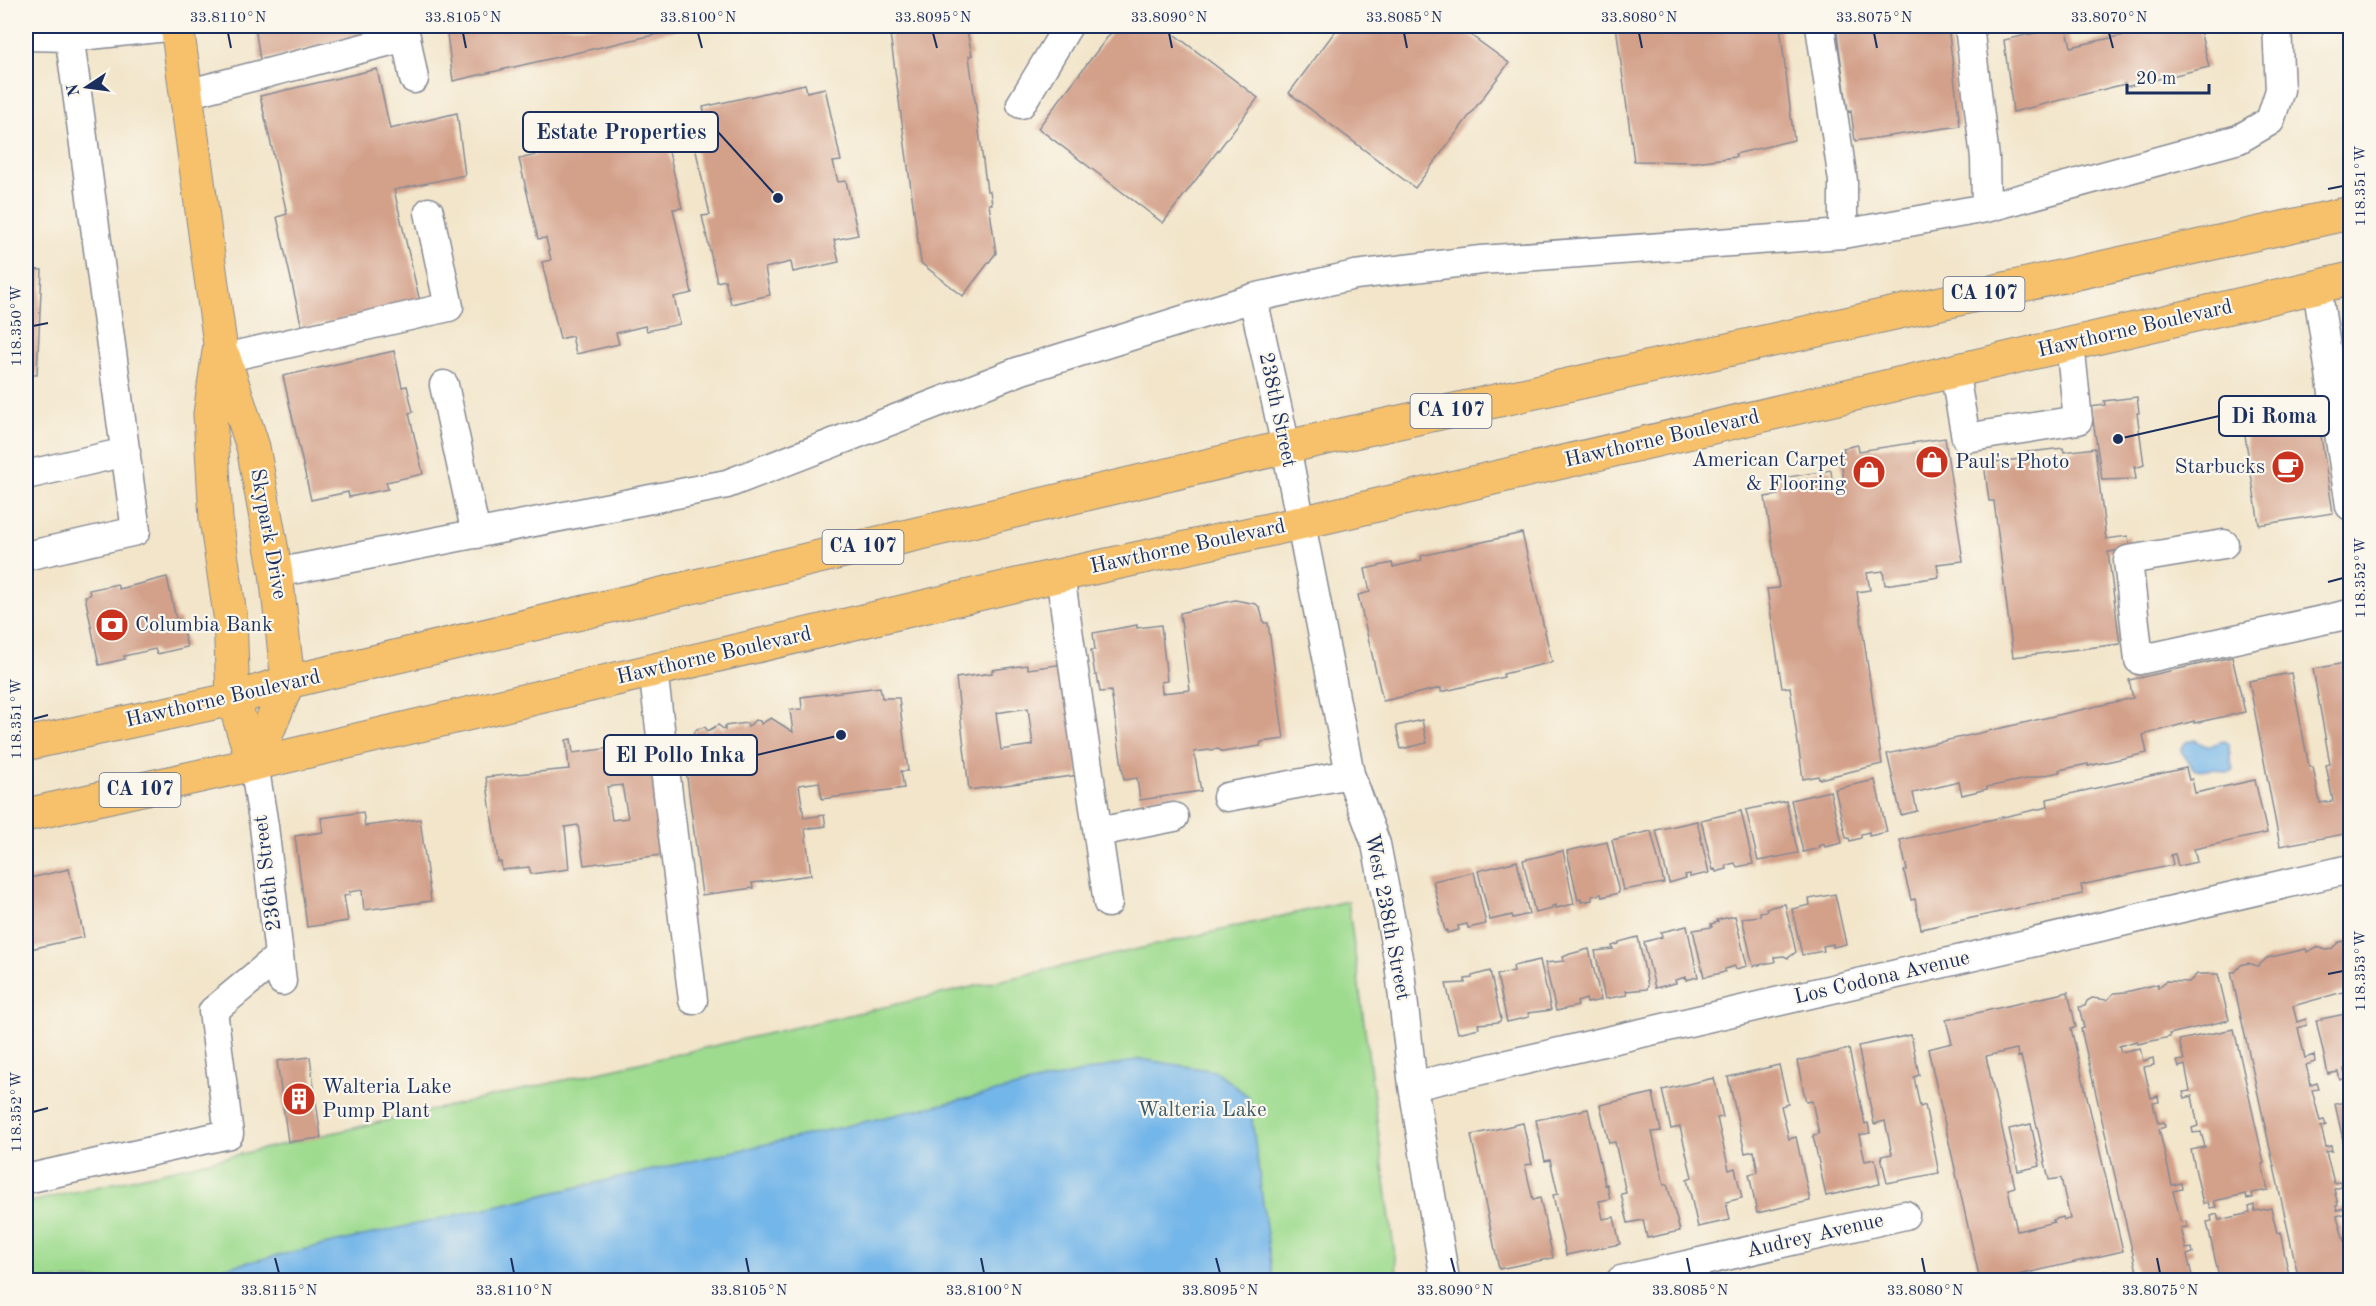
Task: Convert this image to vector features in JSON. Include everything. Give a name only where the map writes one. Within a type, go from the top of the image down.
[{"type":"main road","name":"Skypark Drive","points":[[177,26],[222,351],[253,447],[276,573],[288,682],[254,764]]},
{"type":"main road","name":"Hawthorne Boulevard","points":[[26,744],[233,699],[288,682],[1286,447],[2350,213]]},
{"type":"main road","name":"Hawthorne Boulevard","points":[[26,815],[2350,279]]},
{"type":"main road","name":"Skypark Drive","points":[[222,351],[210,414],[216,519],[230,615],[233,699],[254,764]]},
{"type":"street","points":[[26,36],[69,31],[177,26]]},
{"type":"street","points":[[1021,104],[1068,26]]},
{"type":"street","points":[[1820,26],[1843,181],[1843,234]]},
{"type":"street","points":[[1969,26],[1985,158],[1986,208]]},
{"type":"street","points":[[276,573],[728,484],[1022,370],[1253,297],[1355,275],[1482,260],[1843,234],[1986,208],[2239,139],[2270,121],[2280,90],[2277,26]]},
{"type":"street","points":[[26,556],[136,531],[69,31]]},
{"type":"street","points":[[186,94],[406,37],[414,78]]},
{"type":"street","points":[[222,351],[449,307],[429,212]]},
{"type":"street","points":[[2317,287],[2350,506]]},
{"type":"street","name":"238th Street","points":[[1253,297],[1300,523]]},
{"type":"street","points":[[1954,370],[1966,438],[2078,420],[2070,343]]},
{"type":"street","points":[[444,385],[476,534]]},
{"type":"street","points":[[26,475],[126,452]]},
{"type":"street","name":"West 238th Street","points":[[1300,523],[1350,774],[1378,854],[1399,963],[1413,1086],[1444,1281]]},
{"type":"street","points":[[2224,544],[2128,560],[2139,660],[2350,614]]},
{"type":"street","points":[[1060,575],[1108,903]]},
{"type":"street","points":[[653,670],[693,1000]]},
{"type":"street","name":"236th Street","points":[[26,1179],[230,1134],[213,1011],[280,969],[264,826],[254,764]]},
{"type":"street","points":[[1227,797],[1350,774]]},
{"type":"street","points":[[1098,832],[1174,817]]},
{"type":"street","name":"Los Codona Avenue","points":[[1413,1086],[2350,869]]},
{"type":"street","name":"Audrey Avenue","points":[[1621,1281],[1905,1215]]},
{"type":"green space","name":"Walteria Lake","points":[[1348,901],[1398,1280],[26,1280],[26,1203]]},
{"type":"water","points":[[2195,740],[2209,746],[2225,741],[2229,745],[2233,769],[2231,772],[2194,769],[2181,751],[2186,742]]},
{"type":"water","name":"Walteria Lake","points":[[1140,1059],[1215,1071],[1249,1097],[1273,1280],[170,1280]]},
{"type":"building","points":[[255,26],[389,26],[390,30],[260,60]]},
{"type":"building","points":[[446,26],[693,26],[453,81]]},
{"type":"building","points":[[889,26],[966,26],[972,55],[969,56],[987,191],[990,191],[992,204],[989,204],[996,253],[963,296],[921,263]]},
{"type":"building","points":[[1116,26],[1163,26],[1258,98],[1163,223],[1038,128]]},
{"type":"building","points":[[1339,26],[1458,26],[1509,63],[1415,188],[1289,93]]},
{"type":"building","points":[[1616,26],[1780,26],[1794,140],[1735,154],[1736,157],[1695,162],[1634,161]]},
{"type":"building","points":[[1836,26],[1948,26],[1960,126],[1855,141],[1851,111],[1848,112]]},
{"type":"building","points":[[2066,26],[2071,47],[2128,34],[2126,26],[2199,26],[2209,67],[2125,87],[2125,84],[2013,112],[2004,40]]},
{"type":"building","points":[[377,69],[390,129],[457,113],[465,175],[394,190],[420,302],[302,328],[277,217],[287,214],[260,96]]},
{"type":"building","points":[[805,84],[807,92],[825,88],[841,161],[833,162],[838,182],[846,181],[858,235],[834,240],[839,262],[793,272],[791,262],[765,268],[770,295],[731,304],[725,280],[717,282],[702,216],[710,215],[689,119],[705,115],[703,107]]},
{"type":"building","points":[[644,122],[646,129],[663,126],[682,208],[673,209],[692,293],[674,297],[680,324],[647,331],[645,326],[616,333],[619,344],[576,354],[572,336],[560,339],[542,262],[551,260],[546,238],[538,239],[519,159],[536,155],[534,148]]},
{"type":"building","points":[[26,269],[42,270],[37,375],[26,375]]},
{"type":"building","points":[[394,351],[402,387],[407,386],[413,412],[409,413],[423,474],[386,482],[388,489],[349,497],[348,492],[311,500],[283,376]]},
{"type":"building","points":[[2137,397],[2144,465],[2136,468],[2134,466],[2136,479],[2102,480],[2091,407],[2105,405],[2104,401]]},
{"type":"building","name":"Starbucks","points":[[2317,410],[2333,513],[2259,525],[2243,422]]},
{"type":"building","points":[[1945,438],[1963,561],[1937,564],[1939,577],[1885,585],[1883,571],[1867,573],[1870,590],[1857,592],[1882,764],[1819,779],[1818,776],[1803,779],[1790,687],[1782,688],[1767,589],[1779,588],[1765,497],[1778,495],[1776,479],[1831,470],[1833,490],[1845,489],[1840,453],[1844,452],[1843,448],[1858,445],[1859,451]]},
{"type":"building","points":[[2063,448],[2064,452],[2095,448],[2106,539],[2128,536],[2130,549],[2108,552],[2120,644],[2013,657],[1994,501],[1989,501],[1984,463],[2021,459],[2020,453]]},
{"type":"building","points":[[1522,533],[1552,662],[1503,674],[1504,677],[1441,692],[1441,688],[1383,701],[1358,595],[1370,592],[1365,569],[1392,563],[1393,567],[1422,560],[1421,556]]},
{"type":"building","points":[[167,577],[176,619],[180,619],[187,647],[157,654],[155,649],[99,665],[85,596],[90,595],[89,590],[117,584],[119,589]]},
{"type":"building","points":[[1235,600],[1256,604],[1260,608],[1264,623],[1268,623],[1284,739],[1261,742],[1260,746],[1223,752],[1218,749],[1194,752],[1201,791],[1140,800],[1137,778],[1124,780],[1111,691],[1100,692],[1097,675],[1095,675],[1091,650],[1095,650],[1093,633],[1137,625],[1137,628],[1161,625],[1167,681],[1161,682],[1162,693],[1190,690],[1180,613]]},
{"type":"building","points":[[2232,657],[2245,712],[2194,723],[2194,721],[2143,735],[2147,753],[2059,770],[2060,772],[1987,787],[1987,789],[1962,795],[1959,782],[1913,793],[1917,811],[1901,815],[1887,754],[2133,698],[2129,680]]},
{"type":"building","points":[[2350,662],[2350,833],[2280,846],[2249,681],[2291,673],[2309,767],[2313,767],[2320,803],[2333,801],[2326,765],[2330,764],[2313,669]]},
{"type":"building","points":[[1064,664],[1079,775],[969,790],[956,678],[1027,665],[1028,669]],"holes":[[[1028,708],[1033,745],[1001,750],[996,713]]]},
{"type":"building","points":[[880,687],[882,698],[899,698],[908,771],[901,771],[904,788],[822,799],[819,782],[799,785],[804,818],[824,815],[826,826],[805,829],[811,875],[752,883],[753,888],[702,895],[683,746],[697,729],[705,727],[708,731],[718,725],[725,730],[725,726],[747,723],[748,727],[755,720],[760,721],[761,724],[771,718],[793,732],[790,710],[802,709],[801,697]]},
{"type":"building","points":[[1422,720],[1427,743],[1401,749],[1396,726]]},
{"type":"building","points":[[571,739],[573,753],[649,743],[669,854],[584,865],[578,825],[565,827],[569,869],[531,874],[529,867],[502,870],[501,862],[498,862],[486,777],[569,769],[566,740]],"holes":[[[622,785],[628,818],[612,820],[607,787]]]},
{"type":"building","points":[[2186,768],[2189,780],[2192,779],[2195,793],[2255,780],[2267,833],[2194,849],[2197,862],[2178,866],[2175,854],[2171,855],[2173,865],[2081,885],[2083,894],[1921,929],[1915,899],[1911,900],[1904,871],[1907,870],[1900,840],[2048,807],[2047,799]]},
{"type":"building","points":[[1875,780],[1887,832],[1869,836],[1869,832],[1861,834],[1861,838],[1850,841],[1846,838],[1835,789]]},
{"type":"building","points":[[1830,791],[1842,843],[1825,847],[1824,844],[1819,846],[1820,848],[1803,852],[1791,800]]},
{"type":"building","points":[[1786,801],[1798,853],[1758,861],[1746,810]]},
{"type":"building","points":[[1741,811],[1753,864],[1737,867],[1735,863],[1726,865],[1727,869],[1716,872],[1715,869],[1713,870],[1701,820]]},
{"type":"building","points":[[363,812],[365,826],[420,819],[431,901],[364,910],[362,890],[349,892],[350,895],[344,896],[348,921],[307,927],[295,836],[323,832],[321,818]]},
{"type":"building","points":[[1697,821],[1709,873],[1690,877],[1690,874],[1685,875],[1686,878],[1669,883],[1656,830]]},
{"type":"building","points":[[1651,831],[1664,883],[1623,890],[1612,840]]},
{"type":"building","points":[[1607,842],[1619,893],[1602,897],[1601,894],[1592,896],[1592,900],[1581,902],[1581,899],[1578,900],[1567,851]]},
{"type":"building","points":[[1563,851],[1574,904],[1556,908],[1556,905],[1552,906],[1552,909],[1535,913],[1523,860]]},
{"type":"building","points":[[1517,861],[1529,914],[1490,920],[1478,871]]},
{"type":"building","points":[[69,869],[84,937],[26,950],[26,879]]},
{"type":"building","points":[[1474,872],[1486,924],[1468,928],[1467,924],[1458,926],[1459,930],[1447,933],[1433,881]]},
{"type":"building","points":[[1835,894],[1846,944],[1833,947],[1833,944],[1823,946],[1824,951],[1802,955],[1792,909],[1810,905],[1809,899]]},
{"type":"building","points":[[1785,904],[1796,952],[1788,958],[1774,957],[1775,962],[1753,966],[1742,918],[1760,916],[1760,912],[1767,911],[1766,908]]},
{"type":"building","points":[[1735,916],[1747,966],[1736,969],[1735,966],[1725,969],[1725,972],[1704,977],[1693,930],[1712,927],[1711,924],[1718,922],[1717,920]]},
{"type":"building","points":[[1687,926],[1698,977],[1686,980],[1686,977],[1675,980],[1676,983],[1655,988],[1644,942],[1662,937],[1661,932]]},
{"type":"building","points":[[1638,937],[1647,989],[1626,991],[1627,995],[1605,999],[1595,951],[1613,949],[1612,946],[1619,942]]},
{"type":"building","points":[[2344,941],[2350,943],[2350,990],[2293,1006],[2297,1022],[2306,1019],[2307,1025],[2298,1028],[2305,1058],[2314,1055],[2315,1062],[2306,1065],[2311,1085],[2317,1083],[2319,1089],[2312,1090],[2320,1121],[2324,1120],[2326,1125],[2321,1127],[2326,1147],[2331,1146],[2332,1151],[2326,1152],[2334,1183],[2340,1182],[2341,1187],[2334,1189],[2337,1210],[2345,1208],[2346,1213],[2337,1216],[2344,1241],[2350,1239],[2350,1244],[2344,1246],[2350,1266],[2350,1280],[2299,1280],[2231,972],[2235,972],[2241,965],[2248,963],[2258,966],[2267,958],[2306,949],[2307,952],[2317,947],[2331,949]]},
{"type":"building","points":[[1589,949],[1601,1000],[1587,1003],[1586,999],[1577,1002],[1578,1006],[1556,1011],[1545,963],[1564,961],[1563,957]]},
{"type":"building","points":[[1540,960],[1551,1010],[1528,1013],[1529,1017],[1507,1022],[1497,975],[1514,971],[1513,966]]},
{"type":"building","points":[[1490,971],[1501,1019],[1499,1022],[1478,1024],[1479,1028],[1458,1033],[1446,984],[1465,983],[1465,979]]},
{"type":"building","points":[[2197,974],[2218,974],[2229,1020],[2169,1034],[2170,1037],[2119,1046],[2121,1052],[2140,1048],[2143,1061],[2153,1058],[2154,1065],[2144,1067],[2151,1098],[2158,1096],[2159,1102],[2153,1103],[2158,1123],[2164,1122],[2165,1127],[2159,1129],[2172,1185],[2181,1183],[2182,1189],[2173,1191],[2181,1222],[2186,1221],[2188,1227],[2181,1228],[2186,1249],[2192,1248],[2193,1253],[2187,1255],[2193,1280],[2139,1280],[2081,1029],[2084,1028],[2079,1007],[2085,1006],[2092,998],[2107,1000],[2114,993],[2158,984],[2158,988],[2166,981],[2189,982]]},
{"type":"building","points":[[2068,992],[2076,1027],[2071,1028],[2123,1251],[1997,1280],[1980,1280],[1928,1049],[1952,1043],[1946,1020]],"holes":[[[2017,1049],[2018,1057],[2021,1056],[2049,1180],[2061,1178],[2070,1219],[2064,1220],[2063,1217],[2053,1220],[2054,1222],[2017,1231],[2008,1189],[2015,1187],[1986,1056]]]},
{"type":"building","points":[[2350,1013],[2350,1068],[2344,1069],[2346,1078],[2340,1080],[2338,1072],[2328,1074],[2316,1020]]},
{"type":"building","points":[[2234,1029],[2268,1190],[2252,1193],[2253,1198],[2247,1199],[2246,1194],[2214,1201],[2216,1207],[2210,1208],[2208,1202],[2203,1204],[2191,1150],[2205,1147],[2201,1132],[2193,1133],[2192,1128],[2198,1126],[2192,1096],[2185,1098],[2183,1092],[2190,1091],[2185,1065],[2179,1067],[2177,1061],[2184,1060],[2179,1040]]},
{"type":"building","points":[[1911,1035],[1919,1075],[1914,1077],[1920,1107],[1925,1105],[1939,1173],[1887,1183],[1881,1156],[1892,1154],[1885,1121],[1874,1124],[1858,1046]]},
{"type":"building","points":[[1849,1049],[1865,1124],[1868,1123],[1870,1133],[1859,1135],[1865,1161],[1875,1159],[1880,1184],[1826,1196],[1813,1135],[1819,1134],[1812,1101],[1806,1102],[1797,1061]]},
{"type":"building","name":"Walteria Lake Pump Plant","points":[[310,1057],[321,1138],[288,1142],[277,1061]]},
{"type":"building","points":[[1779,1065],[1788,1104],[1781,1106],[1789,1139],[1796,1137],[1810,1201],[1757,1213],[1749,1174],[1758,1172],[1754,1151],[1745,1153],[1728,1077]]},
{"type":"building","points":[[1714,1078],[1723,1117],[1717,1118],[1729,1170],[1735,1168],[1742,1198],[1726,1202],[1730,1220],[1698,1227],[1687,1179],[1692,1177],[1680,1127],[1671,1129],[1662,1090]]},
{"type":"building","points":[[1653,1093],[1661,1131],[1652,1132],[1664,1185],[1667,1184],[1680,1231],[1647,1238],[1643,1220],[1628,1223],[1621,1194],[1626,1193],[1615,1142],[1609,1143],[1600,1105]]},
{"type":"building","points":[[2350,1095],[2350,1157],[2347,1158],[2335,1104],[2346,1102],[2344,1096]]},
{"type":"building","points":[[1588,1109],[1610,1199],[1599,1201],[1603,1219],[1614,1217],[1620,1244],[1566,1255],[1553,1195],[1558,1194],[1550,1160],[1545,1161],[1536,1120]]},
{"type":"building","points":[[1523,1123],[1532,1164],[1525,1165],[1533,1200],[1540,1198],[1553,1258],[1499,1269],[1471,1135]]},
{"type":"building","points":[[2031,1124],[2040,1166],[2018,1171],[2009,1129]]},
{"type":"building","points":[[2254,1205],[2255,1211],[2271,1208],[2277,1233],[2280,1232],[2290,1280],[2235,1280],[2234,1274],[2219,1277],[2207,1222],[2212,1221],[2211,1216],[2217,1214],[2219,1220],[2250,1213],[2249,1207]]},
{"type":"building","points":[[2106,1271],[2108,1277],[2127,1273],[2129,1280],[2089,1280],[2088,1276]]},
{"type":"place","name":"Estate Properties","points":[[778,198]]},
{"type":"place","name":"Di Roma","points":[[2118,439]]},
{"type":"place","name":"Paul's Photo","points":[[1932,462]]},
{"type":"place","name":"Starbucks","points":[[2288,467]]},
{"type":"place","name":"American Carpet & Flooring","points":[[1869,472]]},
{"type":"place","name":"Columbia Bank","points":[[112,625]]},
{"type":"place","name":"El Pollo Inka","points":[[841,735]]},
{"type":"place","name":"Walteria Lake Pump Plant","points":[[299,1099]]}]
